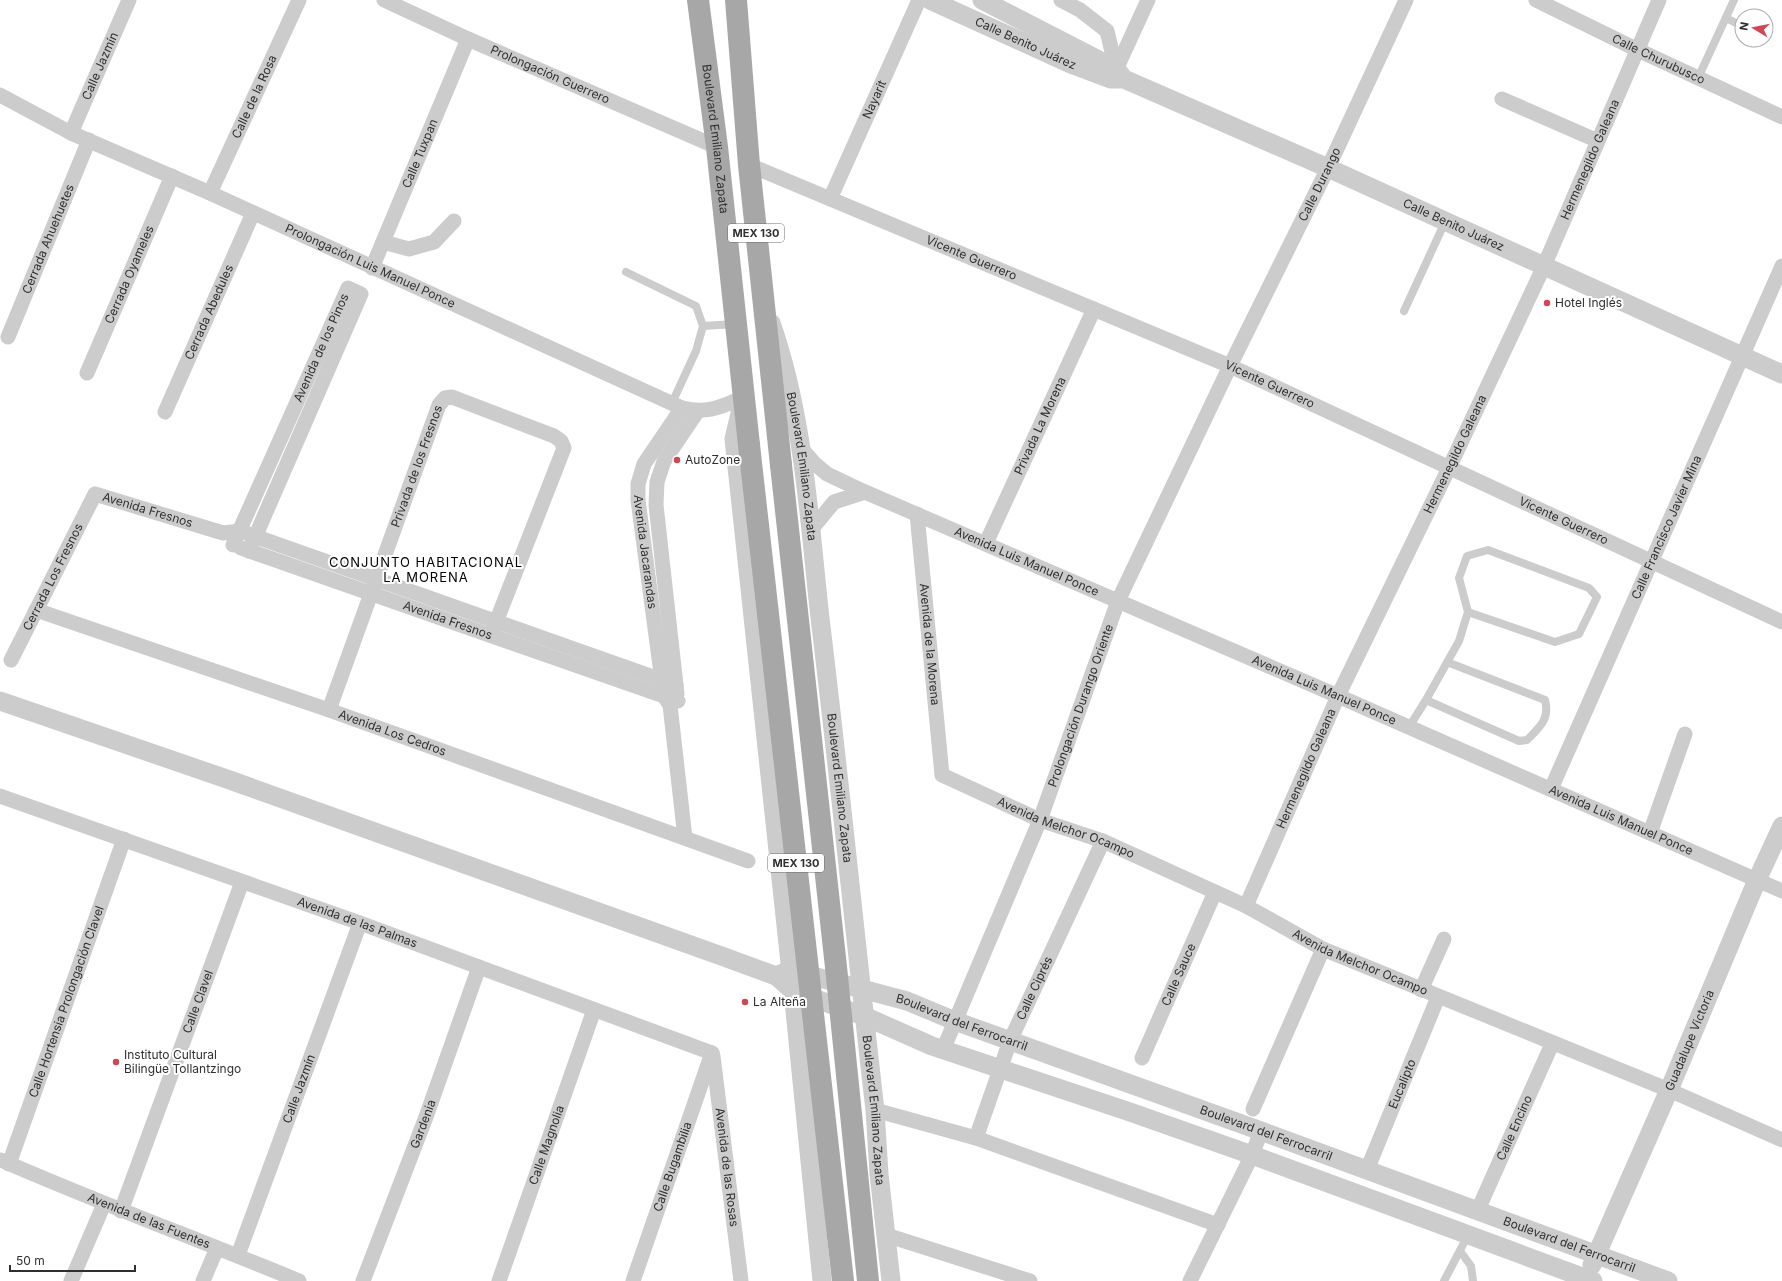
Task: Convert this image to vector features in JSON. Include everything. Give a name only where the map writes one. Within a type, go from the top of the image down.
[{"type":"main road","name":"Boulevard Emiliano Zapata","points":[[698,0],[717,147],[843,1281]]},
{"type":"main road","name":"Boulevard Emiliano Zapata","points":[[736,0],[749,165],[836,967],[868,1281]]},
{"type":"street","name":"Calle Jazmín","points":[[71,132],[129,0]]},
{"type":"street","name":"Calle de la Rosa","points":[[210,193],[299,0]]},
{"type":"street","name":"Prolongación Guerrero","points":[[384,0],[468,39],[717,147]]},
{"type":"street","name":"Nayarit","points":[[830,199],[919,0]]},
{"type":"street","name":"Calle Benito Juárez","points":[[930,0],[1071,64],[1117,76]]},
{"type":"street","name":"Calle Benito Juárez","points":[[982,0],[1117,76],[1328,168],[1782,374]]},
{"type":"street","points":[[1061,0],[1080,10],[1107,31],[1117,76]]},
{"type":"street","points":[[1117,76],[1148,0]]},
{"type":"street","name":"Calle Durango","points":[[1230,366],[1328,168],[1406,0]]},
{"type":"street","name":"Calle Churubusco","points":[[1536,0],[1638,50],[1782,117]]},
{"type":"street","name":"Hermenegildo Galeana","points":[[1246,906],[1338,696],[1449,468],[1544,266],[1659,0]]},
{"type":"street","name":"Calle Tuxpan","points":[[372,268],[468,39]]},
{"type":"street","name":"Prolongación Luis Manuel Ponce","points":[[0,95],[71,132],[210,193],[372,268],[677,405],[697,412],[713,410],[744,397]]},
{"type":"street","points":[[1502,98],[1598,141]]},
{"type":"street","name":"Cerrada Ahuehuetes","points":[[8,337],[89,140]]},
{"type":"street","name":"Vicente Guerrero","points":[[749,165],[1230,366],[1782,622]]},
{"type":"street","name":"Cerrada Oyameles","points":[[87,373],[172,176]]},
{"type":"street","name":"Cerrada Abedules","points":[[165,412],[253,213]]},
{"type":"street","points":[[383,242],[409,249],[434,242],[454,222]]},
{"type":"street","name":"Calle Francisco Javier Mina","points":[[1551,789],[1782,266]]},
{"type":"street","name":"Avenida de los Pinos","points":[[233,545],[348,288],[361,294],[249,551]]},
{"type":"street","name":"Boulevard Emiliano Zapata","points":[[763,299],[780,347],[800,448],[862,989],[875,1110],[879,1174],[891,1281]]},
{"type":"street","name":"Privada La Morena","points":[[986,543],[1094,309]]},
{"type":"street","name":"Prolongación Durango Oriente","points":[[943,1050],[1040,820],[1118,601],[1230,366]]},
{"type":"street","name":"Boulevard Emiliano Zapata","points":[[744,397],[734,439],[783,973]]},
{"type":"street","name":"Privada de los Fresnos","points":[[376,579],[439,405],[445,398],[452,398],[554,436],[561,441],[564,448],[494,628]]},
{"type":"street","name":"Avenida Jacarandas","points":[[677,405],[644,464],[638,484],[638,500],[662,680],[671,701],[685,838]]},
{"type":"street","name":"Avenida Jacarandas","points":[[671,701],[676,685],[656,505],[657,482],[664,461],[697,412]]},
{"type":"street","name":"Avenida Luis Manuel Ponce","points":[[800,448],[827,474],[864,492],[986,543],[1782,891]]},
{"type":"street","points":[[810,531],[834,502],[864,492]]},
{"type":"street","name":"Avenida Fresnos","points":[[95,494],[223,533],[240,531],[376,579],[671,701]]},
{"type":"street","name":"Cerrada Los Fresnos","points":[[12,660],[95,494]]},
{"type":"street","name":"Avenida de la Morena","points":[[917,514],[942,775]]},
{"type":"street","name":"Avenida Fresnos","points":[[223,533],[233,545],[372,593],[494,628],[676,685]]},
{"type":"street","points":[[330,710],[376,579]]},
{"type":"street","name":"Avenida Los Cedros","points":[[36,610],[330,710],[748,861]]},
{"type":"street","name":"Boulevard del Ferrocarril","points":[[0,701],[783,973],[862,989],[907,1001],[955,1021],[1261,1131],[1477,1212],[1597,1254],[1668,1281]]},
{"type":"street","points":[[1650,833],[1685,734]]},
{"type":"street","name":"Avenida Melchor Ocampo","points":[[942,775],[1040,820],[1103,841],[1246,906],[1323,949],[1552,1044],[1669,1090],[1782,1140]]},
{"type":"street","name":"Avenida de las Palmas","points":[[1,800],[124,839],[360,923],[712,1053]]},
{"type":"street","name":"Guadalupe Victoria","points":[[1590,1280],[1597,1254],[1669,1090],[1757,880],[1782,826]]},
{"type":"street","name":"Calle Hortensia Prolongación Clavel","points":[[4,1162],[124,839]]},
{"type":"street","name":"Calle Ciprés","points":[[976,1138],[1001,1070],[1010,1040],[1103,841]]},
{"type":"street","name":"Calle Clavel","points":[[121,1211],[242,882]]},
{"type":"street","name":"Calle Sauce","points":[[1142,1058],[1215,892]]},
{"type":"street","name":"Calle Jazmín","points":[[238,1255],[360,923]]},
{"type":"street","points":[[1421,990],[1444,939]]},
{"type":"street","points":[[1253,1109],[1323,949]]},
{"type":"street","name":"Gardenia","points":[[363,1281],[426,1117],[480,967]]},
{"type":"street","points":[[783,973],[793,991],[822,1281]]},
{"type":"street","points":[[793,991],[864,1016],[895,1031],[943,1050],[1252,1155],[1357,1194],[1464,1243],[1590,1280]]},
{"type":"street","name":"Eucalipto","points":[[1367,1170],[1438,997]]},
{"type":"street","name":"Calle Magnolia","points":[[500,1281],[594,1010]]},
{"type":"street","name":"Calle Encino","points":[[1477,1212],[1552,1044]]},
{"type":"street","name":"Calle Bugambilia","points":[[633,1281],[712,1053]]},
{"type":"street","name":"Avenida de las Rosas","points":[[712,1053],[741,1281]]},
{"type":"street","points":[[875,1110],[976,1138],[1218,1225]]},
{"type":"street","points":[[1190,1281],[1252,1155],[1261,1131]]},
{"type":"street","name":"Avenida de las Fuentes","points":[[4,1162],[121,1211],[238,1255],[299,1281]]},
{"type":"street","points":[[1357,1194],[1367,1170]]},
{"type":"street","points":[[71,1281],[104,1204]]},
{"type":"street","points":[[1464,1243],[1477,1212]]},
{"type":"street","points":[[886,1234],[1030,1281]]},
{"type":"street","points":[[203,1281],[217,1248]]},
{"type":"lane","points":[[1698,78],[1734,0]]},
{"type":"lane","points":[[1726,18],[1734,22]]},
{"type":"lane","points":[[1404,311],[1445,222]]},
{"type":"lane","points":[[626,272],[696,306],[703,326],[677,405]]},
{"type":"lane","points":[[703,326],[736,324]]},
{"type":"lane","points":[[1409,727],[1459,641],[1468,612],[1460,578],[1467,556],[1488,550],[1589,588],[1597,597],[1580,634],[1555,642],[1468,612]]},
{"type":"lane","points":[[1426,700],[1519,741],[1527,740],[1542,725],[1548,710],[1545,700],[1448,662]]},
{"type":"lane","points":[[1444,1281],[1464,1243]]},
{"type":"lane","points":[[1464,1243],[1471,1266],[1473,1281]]},
{"type":"place","name":"Hotel Inglés","points":[[1547,303]]},
{"type":"place","name":"AutoZone","points":[[677,460]]},
{"type":"place","name":"La Alteña","points":[[745,1002]]},
{"type":"place","name":"Instituto Cultural Bilingüe Tollantzingo","points":[[116,1062]]},
{"type":"district","name":"CONJUNTO HABITACIONAL LA MORENA","points":[[426,570]]}]
